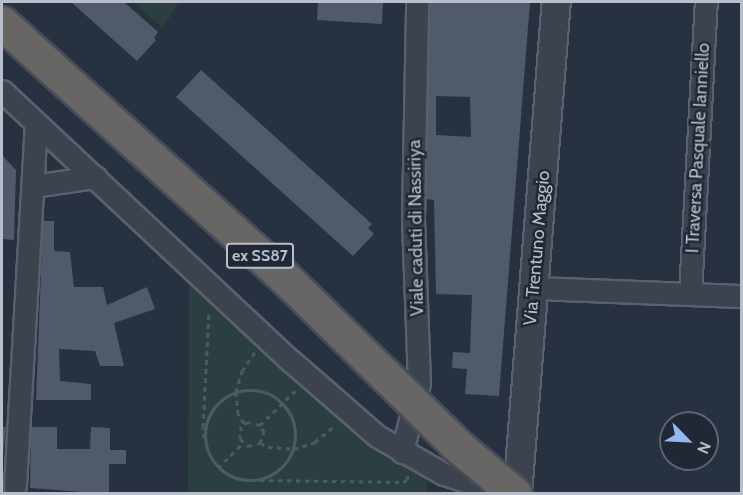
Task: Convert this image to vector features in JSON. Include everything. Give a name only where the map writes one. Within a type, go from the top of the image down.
[{"type":"highway","name":"ex SS87","points":[[2,23],[281,274],[459,447],[516,494]]},
{"type":"street","name":"Viale caduti di Nassiriya","points":[[402,462],[419,383],[414,218],[417,2]]},
{"type":"street","name":"Via Trentuno Maggio","points":[[516,494],[556,2]]},
{"type":"street","name":"I Traversa Pasquale Ianniello","points":[[690,294],[706,2]]},
{"type":"street","points":[[2,91],[36,126],[309,377],[377,436],[402,462],[444,474],[482,490],[520,459]]},
{"type":"street","points":[[13,486],[36,126]]},
{"type":"street","points":[[33,186],[94,177]]},
{"type":"street","points":[[534,288],[741,296]]},
{"type":"path","points":[[217,313],[209,306],[204,438],[208,453],[218,468],[229,476],[244,481],[403,482],[407,480],[408,474],[402,462]]},
{"type":"path","points":[[244,423],[238,414],[236,392],[242,371],[258,349]]},
{"type":"path","points":[[260,425],[309,377]]},
{"type":"path","points":[[204,438],[206,424],[212,411],[221,400],[236,392],[262,391],[282,403],[293,420],[296,434],[294,449],[286,463],[275,474],[260,480]]},
{"type":"path","points":[[244,423],[238,434],[243,443],[248,446],[260,443],[268,447],[294,449],[306,446],[327,434],[337,423],[330,416]]},
{"type":"path","points":[[244,423],[253,422],[260,425],[264,432],[260,443]]},
{"type":"path","points":[[218,468],[243,443]]},
{"type":"green space","points":[[133,2],[179,2],[163,28]]},
{"type":"green space","points":[[189,281],[378,443],[428,473],[426,493],[188,494]]},
{"type":"building","points":[[71,2],[124,2],[158,32],[154,38],[156,40],[137,61]]},
{"type":"building","points":[[318,2],[383,2],[382,24],[317,20]]},
{"type":"building","points":[[430,2],[530,2],[499,396],[465,394],[467,369],[452,368],[453,352],[470,353],[472,295],[436,294],[434,200],[426,199]],"holes":[[[436,96],[470,97],[471,137],[436,135]]]},
{"type":"building","points":[[201,70],[372,224],[368,228],[374,234],[353,256],[176,97]]},
{"type":"building","points":[[2,155],[16,170],[14,240],[2,239]]},
{"type":"building","points":[[43,221],[54,221],[54,251],[70,252],[74,287],[103,287],[107,305],[147,287],[155,309],[114,323],[124,366],[100,366],[95,351],[59,349],[60,381],[91,384],[91,400],[36,400]]},
{"type":"building","points":[[2,427],[6,427],[2,465]]},
{"type":"building","points":[[31,427],[57,427],[57,449],[90,449],[91,427],[110,428],[110,450],[126,450],[126,464],[109,464],[109,494],[30,488]]}]
